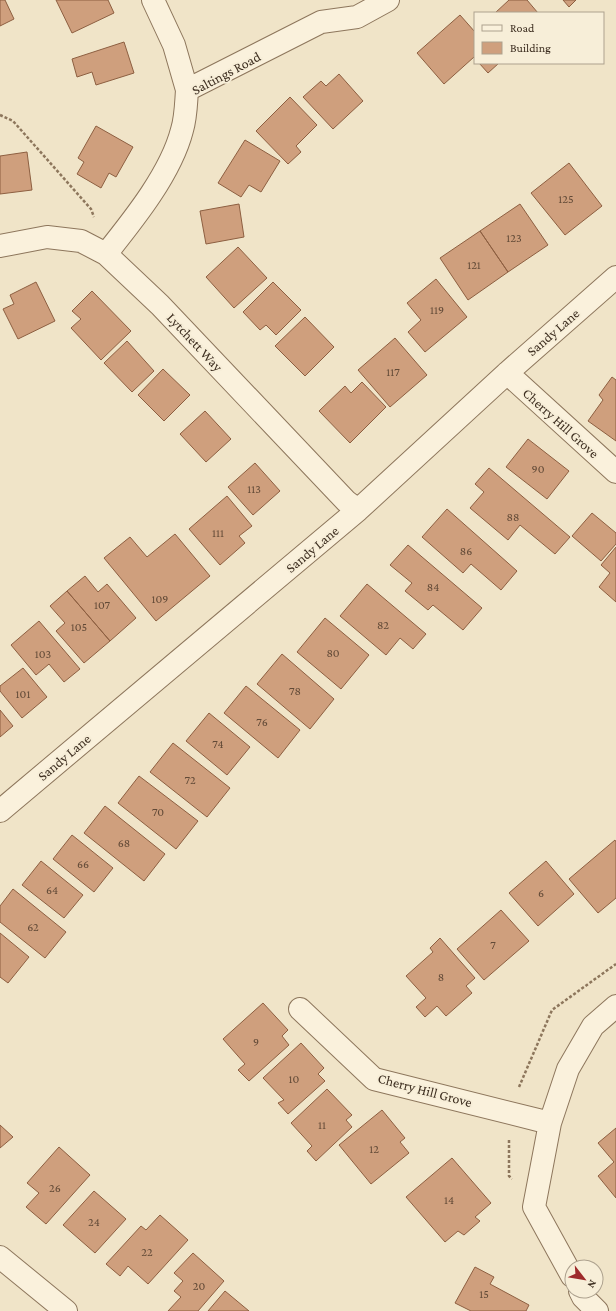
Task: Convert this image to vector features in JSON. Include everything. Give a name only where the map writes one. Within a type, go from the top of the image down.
[{"type":"street","points":[[153,0],[174,45],[187,90]]},
{"type":"street","name":"Saltings Road","points":[[106,254],[147,200],[174,154],[183,129],[187,90],[321,22],[357,17],[388,0]]},
{"type":"street","name":"Lytchett Way","points":[[0,246],[47,237],[81,241],[106,254],[160,305],[346,501],[358,510]]},
{"type":"street","name":"Sandy Lane","points":[[0,811],[358,510],[506,373],[616,277]]},
{"type":"street","name":"Cherry Hill Grove","points":[[506,373],[616,472]]},
{"type":"street","points":[[564,1261],[534,1207],[550,1122],[568,1069],[593,1026],[616,1006]]},
{"type":"street","name":"Cherry Hill Grove","points":[[300,1009],[374,1079],[550,1122]]},
{"type":"street","points":[[0,1257],[66,1311]]},
{"type":"street","points":[[585,1299],[597,1311]]},
{"type":"path","points":[[0,114],[13,120],[91,208],[106,254]]},
{"type":"building","points":[[0,0],[5,0],[14,19],[0,26]]},
{"type":"building","points":[[56,0],[108,0],[114,13],[72,33]]},
{"type":"building","points":[[509,0],[527,0],[537,12],[496,12]]},
{"type":"building","points":[[563,0],[576,0],[569,7]]},
{"type":"building","points":[[460,15],[474,31],[474,57],[444,84],[417,53]]},
{"type":"building","points":[[124,42],[134,73],[96,85],[92,72],[77,77],[72,59]]},
{"type":"building","points":[[480,64],[498,64],[488,73]]},
{"type":"building","points":[[339,74],[363,101],[333,129],[303,97],[321,81],[326,86]]},
{"type":"building","points":[[290,97],[317,125],[296,146],[301,152],[288,164],[256,131]]},
{"type":"building","points":[[96,126],[133,147],[116,177],[109,173],[101,188],[77,174],[84,162],[78,158]]},
{"type":"building","points":[[245,140],[280,161],[261,192],[249,185],[241,197],[218,183]]},
{"type":"building","points":[[27,152],[32,190],[0,194],[0,156]]},
{"type":"building","points":[[569,163],[602,206],[565,235],[531,193]]},
{"type":"building","points":[[239,204],[244,237],[206,244],[200,211]]},
{"type":"building","points":[[520,204],[548,245],[508,272],[480,231]]},
{"type":"building","points":[[480,231],[508,272],[468,300],[440,258]]},
{"type":"building","points":[[238,247],[267,278],[234,308],[206,277]]},
{"type":"building","points":[[436,279],[467,317],[425,352],[408,332],[421,320],[407,303]]},
{"type":"building","points":[[36,282],[55,321],[18,339],[3,309],[14,304],[10,295]]},
{"type":"building","points":[[273,282],[301,310],[276,335],[266,325],[260,330],[243,312]]},
{"type":"building","points":[[92,291],[131,331],[101,360],[71,328],[81,319],[72,311]]},
{"type":"building","points":[[305,317],[334,347],[305,376],[275,346]]},
{"type":"building","points":[[395,338],[427,375],[390,407],[358,370]]},
{"type":"building","points":[[127,341],[154,371],[132,392],[104,363]]},
{"type":"building","points":[[163,369],[190,395],[164,421],[138,395]]},
{"type":"building","points":[[612,377],[616,380],[616,441],[588,421],[603,400],[599,395]]},
{"type":"building","points":[[362,382],[386,407],[350,443],[319,411],[345,386],[351,393]]},
{"type":"building","points":[[205,411],[231,439],[206,462],[180,434]]},
{"type":"building","points":[[528,439],[569,471],[547,499],[506,467]]},
{"type":"building","points":[[255,463],[280,491],[253,515],[228,487]]},
{"type":"building","points":[[489,468],[570,537],[555,554],[520,525],[508,540],[470,508],[484,492],[475,484]]},
{"type":"building","points":[[227,496],[252,526],[239,536],[245,543],[220,565],[189,529]]},
{"type":"building","points":[[447,509],[517,571],[501,590],[471,564],[463,573],[422,537]]},
{"type":"building","points":[[592,513],[616,533],[616,544],[601,561],[572,536]]},
{"type":"building","points":[[175,534],[210,576],[156,621],[104,558],[130,537],[147,557]]},
{"type":"building","points":[[408,545],[482,608],[463,630],[433,605],[428,610],[405,591],[412,583],[390,565]]},
{"type":"building","points":[[616,547],[616,602],[599,587],[610,573],[601,565]]},
{"type":"building","points":[[85,576],[98,592],[107,584],[136,618],[110,641],[67,591]]},
{"type":"building","points":[[367,584],[426,634],[413,649],[400,638],[386,655],[340,616]]},
{"type":"building","points":[[67,591],[110,641],[84,663],[56,631],[65,623],[50,606]]},
{"type":"building","points":[[325,618],[369,655],[341,689],[297,652]]},
{"type":"building","points":[[39,621],[80,669],[64,682],[49,664],[36,675],[11,645]]},
{"type":"building","points":[[282,654],[334,699],[310,729],[257,684]]},
{"type":"building","points":[[23,668],[47,697],[22,718],[0,691],[0,686]]},
{"type":"building","points":[[246,686],[300,730],[278,758],[224,713]]},
{"type":"building","points":[[0,710],[13,726],[0,737]]},
{"type":"building","points":[[209,713],[250,747],[227,775],[186,741]]},
{"type":"building","points":[[173,743],[230,788],[207,817],[150,772]]},
{"type":"building","points":[[139,776],[198,821],[176,849],[118,803]]},
{"type":"building","points":[[105,806],[165,854],[144,881],[84,833]]},
{"type":"building","points":[[72,835],[113,868],[94,892],[53,859]]},
{"type":"building","points":[[615,840],[616,898],[598,913],[569,879]]},
{"type":"building","points":[[41,861],[83,895],[64,918],[22,885]]},
{"type":"building","points":[[546,861],[574,894],[538,926],[509,893]]},
{"type":"building","points":[[13,889],[66,932],[45,958],[0,922],[0,906]]},
{"type":"building","points":[[501,910],[529,941],[484,980],[457,949]]},
{"type":"building","points":[[0,933],[29,957],[8,983],[0,977]]},
{"type":"building","points":[[440,938],[475,978],[466,986],[472,993],[446,1016],[437,1006],[425,1017],[416,1007],[426,998],[406,976],[433,952],[430,948]]},
{"type":"building","points":[[263,1003],[288,1030],[282,1036],[289,1045],[249,1081],[238,1070],[245,1064],[223,1039]]},
{"type":"building","points":[[301,1043],[324,1068],[318,1074],[325,1081],[288,1114],[278,1103],[284,1100],[263,1078]]},
{"type":"building","points":[[327,1089],[352,1115],[346,1120],[352,1127],[316,1161],[307,1151],[312,1146],[291,1123]]},
{"type":"building","points":[[382,1110],[405,1138],[400,1142],[409,1153],[371,1184],[339,1145]]},
{"type":"building","points":[[0,1125],[13,1137],[0,1148]]},
{"type":"building","points":[[616,1128],[616,1198],[598,1176],[614,1162],[598,1143]]},
{"type":"building","points":[[59,1147],[90,1175],[46,1224],[26,1207],[39,1193],[27,1183]]},
{"type":"building","points":[[452,1158],[491,1203],[475,1217],[480,1221],[464,1235],[458,1231],[445,1242],[406,1197]]},
{"type":"building","points":[[94,1191],[126,1219],[95,1253],[63,1225]]},
{"type":"building","points":[[160,1215],[188,1240],[148,1284],[128,1266],[120,1276],[106,1264],[141,1226],[146,1230]]},
{"type":"building","points":[[193,1253],[224,1281],[198,1311],[168,1311],[181,1297],[174,1291],[183,1281],[174,1273]]},
{"type":"building","points":[[475,1267],[494,1277],[490,1284],[529,1305],[526,1311],[471,1311],[455,1303]]},
{"type":"building","points":[[225,1291],[249,1311],[208,1311]]}]
